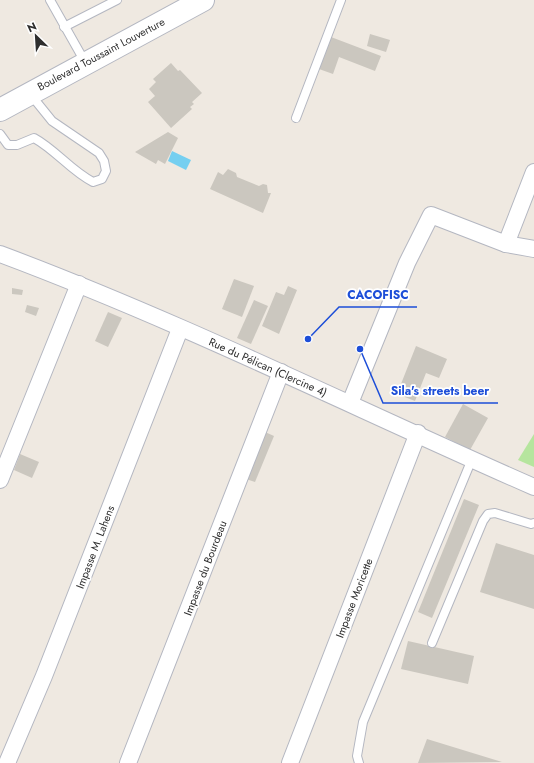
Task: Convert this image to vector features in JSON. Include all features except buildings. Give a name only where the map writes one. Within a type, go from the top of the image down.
[{"type":"main road","name":"Boulevard Toussaint Louverture","points":[[0,110],[189,3]]},
{"type":"street","points":[[506,244],[534,172]]},
{"type":"street","points":[[350,403],[407,263],[431,215],[506,244],[534,249]]},
{"type":"street","name":"Rue du Pélican (Clercine 4)","points":[[0,254],[79,284],[281,372],[534,487]]},
{"type":"street","points":[[0,480],[79,284]]},
{"type":"street","name":"Impasse M. Lahens","points":[[6,763],[44,676],[180,329]]},
{"type":"street","name":"Impasse du Bourdeau","points":[[128,763],[281,372]]},
{"type":"street","name":"Impasse Moricette","points":[[290,763],[418,434]]},
{"type":"lane","points":[[50,0],[85,63]]},
{"type":"lane","points":[[64,27],[117,0]]},
{"type":"lane","points":[[296,118],[341,0]]},
{"type":"lane","points":[[0,134],[8,145],[17,145],[34,138],[47,145],[83,177],[93,182],[102,179],[106,171],[104,161],[99,153],[52,121],[29,93]]},
{"type":"lane","points":[[359,763],[357,756],[363,722],[472,459]]},
{"type":"lane","points":[[432,643],[482,521],[488,514],[495,513],[531,524],[534,523]]},
{"type":"green space","points":[[534,434],[534,467],[518,460]]},
{"type":"water","points":[[172,151],[191,160],[186,170],[168,161]]},
{"type":"place","name":"CACOFISC","points":[[308,339]]},
{"type":"place","name":"Sila's streets beer","points":[[360,349]]}]
